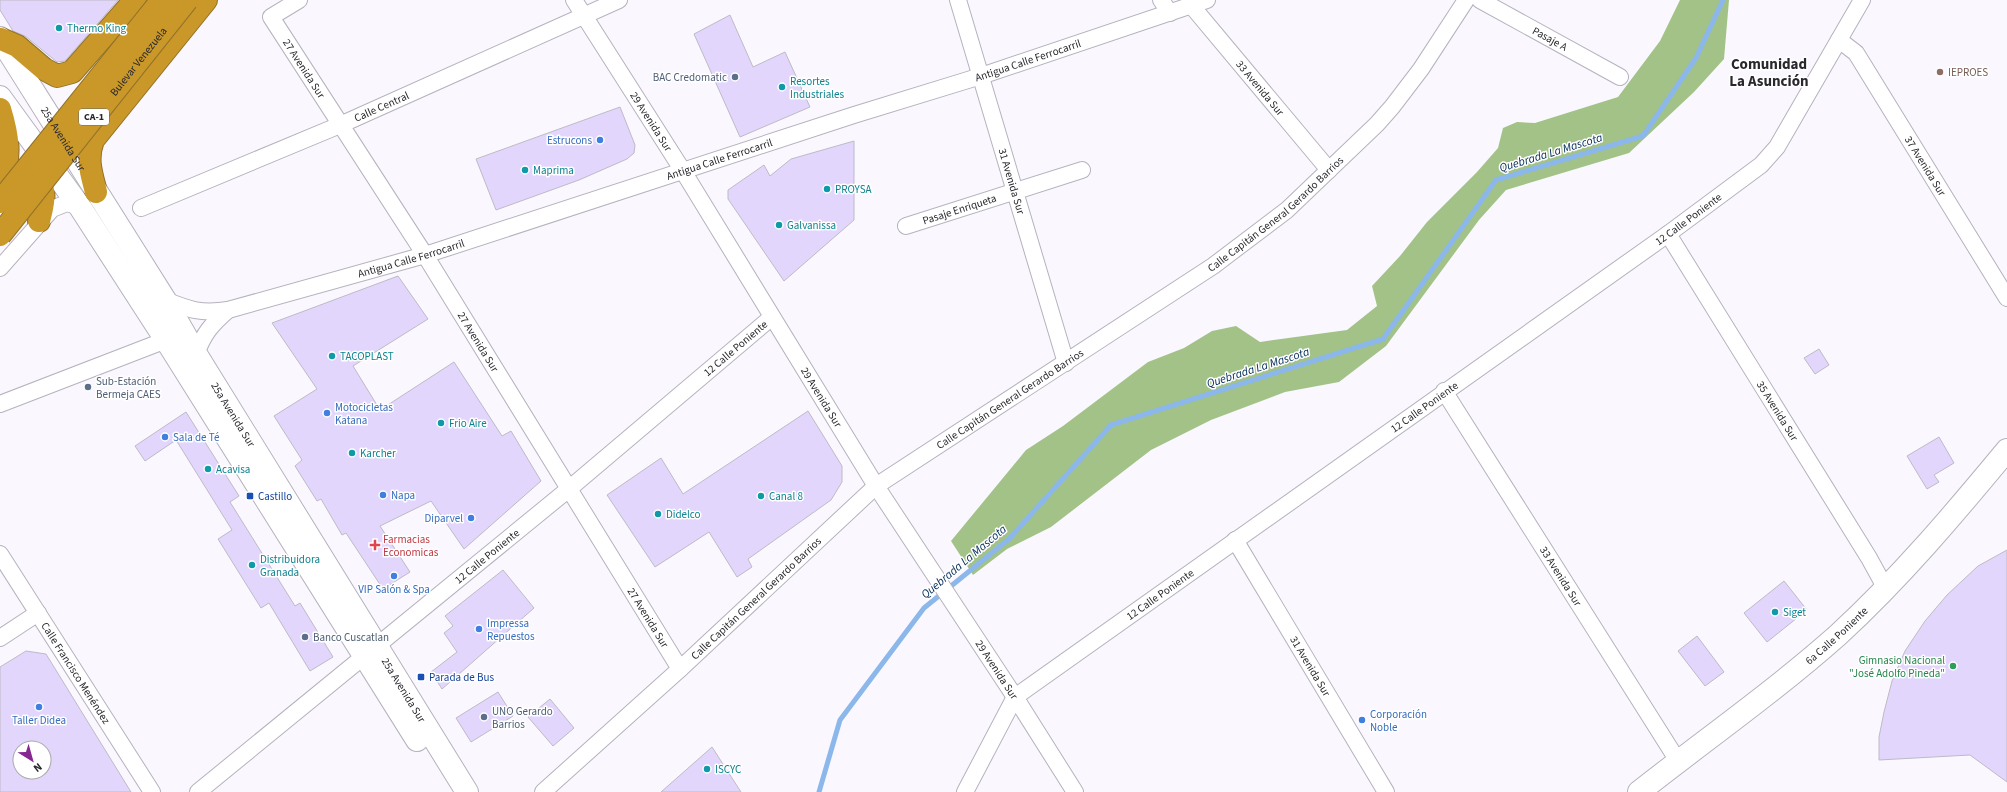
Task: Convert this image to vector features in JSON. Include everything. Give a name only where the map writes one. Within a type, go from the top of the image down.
[{"type":"highway","points":[[0,39],[17,46],[44,69],[57,76],[72,72],[135,0]]},
{"type":"highway","name":"Bulevar Venezuela","points":[[0,202],[162,0]]},
{"type":"highway","name":"Bulevar Venezuela","points":[[0,235],[187,0]]},
{"type":"highway","points":[[96,192],[88,163],[89,150],[93,140],[206,0]]},
{"type":"highway","points":[[97,44],[87,76],[92,93],[102,99],[113,99],[136,85]]},
{"type":"highway","points":[[0,109],[8,142],[7,163],[0,184]]},
{"type":"highway","points":[[0,187],[19,176],[29,176],[36,181],[43,190],[45,199],[39,221]]},
{"type":"street","name":"27 Avenida Sur","points":[[299,0],[271,17],[425,255],[570,488],[680,669]]},
{"type":"street","name":"29 Avenida Sur","points":[[574,0],[683,171],[876,486],[1015,697],[1075,792]]},
{"type":"street","name":"Calle Central","points":[[141,208],[340,124],[619,0]]},
{"type":"street","name":"31 Avenida Sur","points":[[958,0],[1066,363]]},
{"type":"street","name":"Antigua Calle Ferrocarril","points":[[165,300],[196,312],[211,313],[228,310],[425,255],[854,115],[981,76],[1166,6],[1191,5],[1207,0]]},
{"type":"street","name":"Calle Capitán General Gerardo Barrios","points":[[543,792],[680,669],[876,486],[1213,266],[1288,210],[1377,124],[1408,87],[1466,0]]},
{"type":"street","name":"Pasaje A","points":[[1480,0],[1620,77]]},
{"type":"street","name":"12 Calle Poniente","points":[[966,792],[1015,697],[1444,391],[1668,234],[1761,164],[1777,147],[1862,0]]},
{"type":"street","name":"33 Avenida Sur","points":[[1191,5],[1329,170]]},
{"type":"street","name":"25a Avenida Sur","points":[[0,39],[165,300],[450,792]]},
{"type":"street","name":"37 Avenida Sur","points":[[1839,40],[1856,53],[2007,298]]},
{"type":"street","name":"25a Avenida Sur","points":[[0,97],[80,207],[370,652],[467,792]]},
{"type":"street","name":"Pasaje Enriqueta","points":[[906,226],[1082,170]]},
{"type":"street","points":[[0,268],[39,221],[52,208],[67,203],[80,207]]},
{"type":"street","name":"35 Avenida Sur","points":[[1668,234],[1869,558],[1886,589]]},
{"type":"street","name":"Antigua Calle Ferrocarril","points":[[196,354],[202,337],[208,329],[228,310]]},
{"type":"street","name":"12 Calle Poniente","points":[[198,792],[570,488],[772,317]]},
{"type":"street","points":[[0,404],[166,340]]},
{"type":"street","name":"33 Avenida Sur","points":[[1444,391],[1678,761]]},
{"type":"street","name":"6a Calle Poniente","points":[[1639,792],[1805,664],[1839,634],[1886,589],[1940,530],[2007,450]]},
{"type":"street","name":"31 Avenida Sur","points":[[1235,540],[1386,792]]},
{"type":"street","name":"Calle Francisco Menéndez","points":[[0,554],[152,792]]},
{"type":"street","points":[[0,638],[38,613]]},
{"type":"green space","points":[[1680,0],[1729,0],[1724,59],[1694,92],[1629,153],[1506,190],[1479,220],[1386,346],[1339,382],[1285,392],[1211,420],[1151,450],[1051,527],[1007,549],[973,575],[951,541],[1026,450],[1063,426],[1148,362],[1184,348],[1212,331],[1236,326],[1260,342],[1347,330],[1377,306],[1372,286],[1400,256],[1427,222],[1477,172],[1498,148],[1503,128],[1517,122],[1535,123],[1618,97],[1660,41]]},
{"type":"building","name":"Thermo King","points":[[0,0],[118,0],[65,61],[57,62],[25,36],[13,31],[0,10]]},
{"type":"building","name":"BAC Credomatic","points":[[730,15],[753,67],[785,52],[810,107],[740,137],[694,34]]},
{"type":"building","points":[[620,107],[635,145],[634,153],[627,159],[579,180],[496,210],[476,159]]},
{"type":"building","points":[[854,141],[854,220],[784,281],[728,199],[728,190],[764,165],[770,176],[791,159]]},
{"type":"building","points":[[398,276],[428,319],[353,366],[380,410],[454,362],[502,436],[511,431],[541,481],[464,549],[431,501],[380,526],[410,572],[383,589],[346,533],[342,535],[321,499],[317,501],[295,466],[302,460],[274,416],[317,389],[272,323]]},
{"type":"building","points":[[1819,349],[1829,365],[1815,374],[1804,358]]},
{"type":"building","name":"Canal 8","points":[[808,411],[842,466],[842,482],[831,500],[748,559],[752,567],[737,577],[709,532],[655,567],[607,495],[661,458],[683,494]]},
{"type":"building","points":[[186,412],[239,496],[230,502],[295,606],[300,603],[333,657],[310,671],[269,603],[261,608],[218,539],[232,530],[176,440],[145,461],[135,446]]},
{"type":"building","points":[[1939,437],[1954,463],[1934,475],[1939,482],[1927,489],[1907,456]]},
{"type":"building","name":"Gimnasio Nacional \"José Adolfo Pineda\"","points":[[2007,550],[2007,782],[1970,755],[1879,760],[1879,737],[1884,712],[1892,681],[1905,651],[1925,621],[1947,595],[1978,566]]},
{"type":"building","name":"Impressa Repuestos","points":[[503,570],[534,608],[442,689],[431,672],[457,652],[444,633],[453,626],[445,616]]},
{"type":"building","name":"Siget","points":[[1784,581],[1807,610],[1767,642],[1744,613]]},
{"type":"building","points":[[1697,636],[1724,672],[1705,686],[1678,651]]},
{"type":"building","name":"Taller Didea","points":[[26,651],[46,654],[131,792],[0,792],[0,667]]},
{"type":"building","name":"UNO Gerardo Barrios","points":[[498,692],[513,716],[471,742],[456,718]]},
{"type":"building","points":[[550,699],[574,728],[553,746],[528,717]]},
{"type":"building","name":"ISCYC","points":[[712,747],[741,792],[661,792]]},
{"type":"waterway","name":"Quebrada La Mascota","points":[[819,792],[840,720],[924,608],[1009,539],[1111,425],[1383,339],[1496,180],[1643,136],[1696,58],[1723,0]]},
{"type":"place","name":"Thermo King","points":[[59,28]]},
{"type":"place","name":"IEPROES","points":[[1940,72]]},
{"type":"place","name":"BAC Credomatic","points":[[735,77]]},
{"type":"place","name":"Resortes Industriales","points":[[782,87]]},
{"type":"place","name":"Estrucons","points":[[600,140]]},
{"type":"place","name":"Maprima","points":[[525,170]]},
{"type":"place","name":"PROYSA","points":[[827,189]]},
{"type":"place","name":"Galvanissa","points":[[779,225]]},
{"type":"place","name":"TACOPLAST","points":[[332,356]]},
{"type":"place","name":"Sub-Estación Bermeja CAES","points":[[88,387]]},
{"type":"place","name":"Motocicletas Katana","points":[[327,413]]},
{"type":"place","name":"Frio Aire","points":[[441,423]]},
{"type":"place","name":"Sala de Té","points":[[165,437]]},
{"type":"place","name":"Karcher","points":[[352,453]]},
{"type":"place","name":"Acavisa","points":[[208,469]]},
{"type":"place","name":"Napa","points":[[383,495]]},
{"type":"place","name":"Castillo","points":[[250,496]]},
{"type":"place","name":"Canal 8","points":[[761,496]]},
{"type":"place","name":"Didelco","points":[[658,514]]},
{"type":"place","name":"Diparvel","points":[[471,518]]},
{"type":"place","name":"Farmacias Economicas","points":[[375,545]]},
{"type":"place","name":"Distribuidora Granada","points":[[252,565]]},
{"type":"place","name":"VIP Salón & Spa","points":[[394,576]]},
{"type":"place","name":"Siget","points":[[1775,612]]},
{"type":"place","name":"Impressa Repuestos","points":[[479,629]]},
{"type":"place","name":"Banco Cuscatlan","points":[[305,637]]},
{"type":"place","name":"Gimnasio Nacional \"José Adolfo Pineda\"","points":[[1953,666]]},
{"type":"place","name":"Parada de Bus","points":[[421,677]]},
{"type":"place","name":"Taller Didea","points":[[39,707]]},
{"type":"place","name":"UNO Gerardo Barrios","points":[[484,717]]},
{"type":"place","name":"Corporación Noble","points":[[1362,720]]},
{"type":"place","name":"ISCYC","points":[[707,769]]},
{"type":"district","name":"Comunidad La Asunción","points":[[1769,72]]}]
